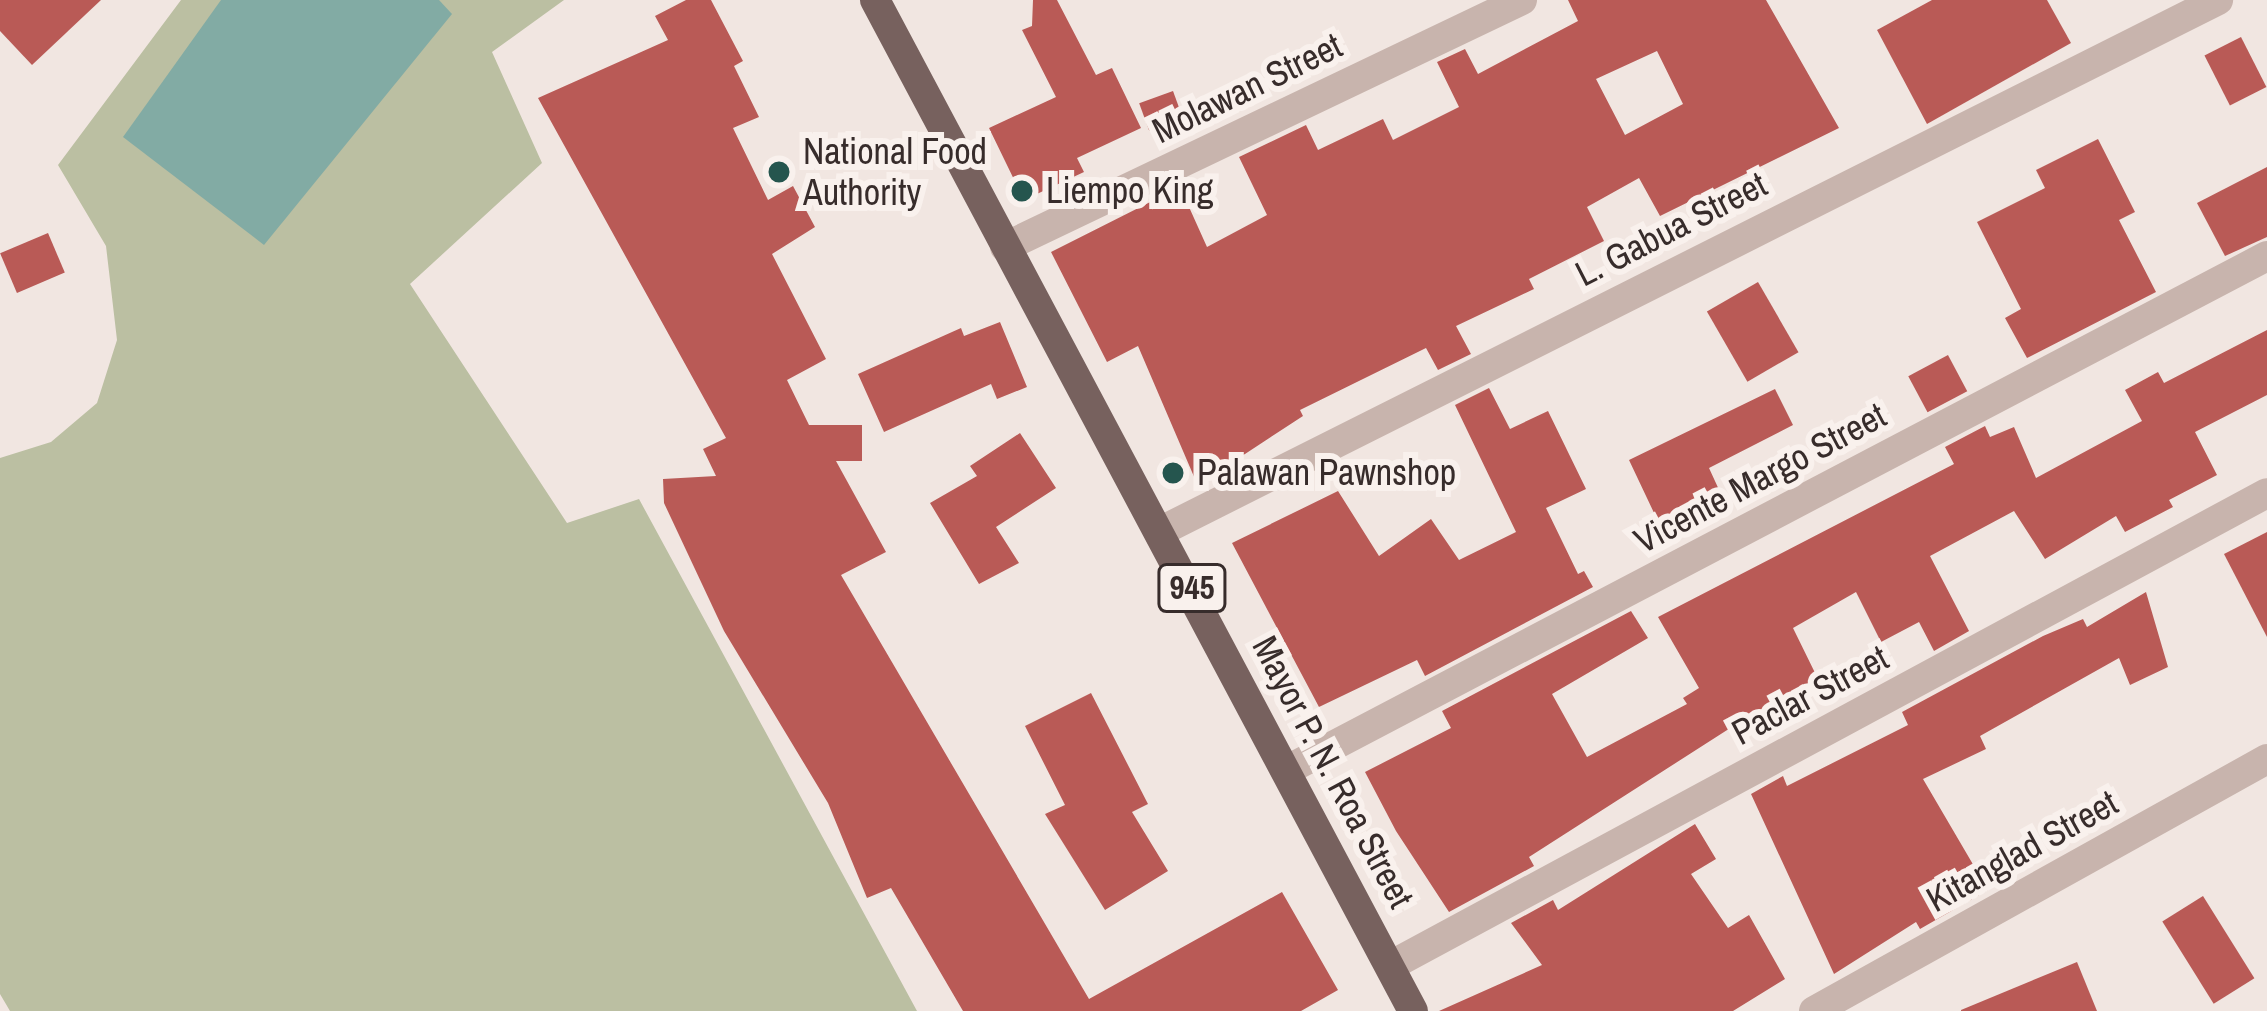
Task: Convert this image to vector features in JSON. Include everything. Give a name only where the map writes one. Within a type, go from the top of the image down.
[{"type":"main road","name":"Mayor P. N. Roa Street","points":[[875,0],[1289,769],[1413,1011]]},
{"type":"street","name":"Molawan Street","points":[[1005,247],[1522,0]]},
{"type":"street","name":"L. Gabua Street","points":[[1161,531],[2218,0]]},
{"type":"street","name":"Vicente Margo Street","points":[[1289,769],[2267,256]]},
{"type":"street","name":"Paclar Street","points":[[1390,966],[2267,493]]},
{"type":"street","name":"Kitanglad Street","points":[[1814,1011],[2267,759]]},
{"type":"green space","points":[[181,0],[564,0],[492,52],[542,163],[410,284],[567,523],[639,499],[917,1011],[10,1011],[0,994],[0,458],[51,442],[97,403],[117,340],[106,246],[58,165]]},
{"type":"water","points":[[221,0],[439,0],[452,14],[264,245],[123,137]]},
{"type":"building","points":[[0,0],[101,0],[32,65],[0,31]]},
{"type":"building","points":[[686,0],[711,0],[743,61],[734,66],[759,117],[733,128],[768,200],[793,186],[815,227],[772,254],[826,359],[787,380],[809,425],[862,425],[862,461],[836,461],[886,552],[841,575],[1089,999],[1282,892],[1338,990],[1301,1011],[963,1011],[891,888],[867,898],[828,803],[724,631],[664,503],[663,479],[716,476],[703,449],[726,438],[538,98],[668,40],[655,16]]},
{"type":"building","points":[[1033,0],[1057,0],[1096,75],[1112,68],[1141,128],[1077,158],[1084,172],[1024,200],[989,128],[1056,97],[1022,30],[1032,26]]},
{"type":"building","points":[[1568,0],[1766,0],[1839,128],[1660,216],[1639,178],[1587,207],[1604,241],[1529,279],[1534,289],[1456,326],[1471,354],[1438,370],[1426,348],[1300,410],[1303,416],[1195,479],[1138,346],[1107,362],[1051,252],[1180,187],[1207,247],[1267,215],[1239,157],[1306,125],[1318,150],[1383,119],[1393,140],[1459,107],[1437,62],[1465,49],[1478,74],[1578,21]],"holes":[[[1657,51],[1683,104],[1625,135],[1596,79]]]},
{"type":"building","points":[[1932,0],[2047,0],[2071,43],[1927,124],[1877,30]]},
{"type":"building","points":[[2241,37],[2266,87],[2230,106],[2204,56]]},
{"type":"building","points":[[1173,91],[1183,118],[1149,131],[1139,103]]},
{"type":"building","points":[[2098,139],[2135,212],[2119,220],[2156,292],[2027,358],[2005,318],[2021,309],[1977,222],[2045,188],[2036,170]]},
{"type":"building","points":[[2267,167],[2267,237],[2225,256],[2197,203]]},
{"type":"building","points":[[48,233],[65,273],[17,293],[0,253]]},
{"type":"building","points":[[1758,282],[1798,352],[1747,382],[1707,312]]},
{"type":"building","points":[[1000,322],[1027,387],[997,399],[991,384],[884,432],[858,374],[961,328],[964,336]]},
{"type":"building","points":[[2267,330],[2267,395],[2195,432],[2217,475],[2169,500],[2173,507],[2125,532],[2116,516],[2045,559],[2014,511],[1930,556],[1969,631],[1934,651],[1919,622],[1881,642],[1856,592],[1793,628],[1819,681],[1749,716],[1529,857],[1534,866],[1449,912],[1396,831],[1365,772],[1451,728],[1442,711],[1631,611],[1648,638],[1552,694],[1587,757],[1687,704],[1683,698],[1699,688],[1658,617],[1954,464],[1945,447],[1985,426],[1990,437],[2014,427],[2036,478],[2142,421],[2125,390],[2158,372],[2164,383]]},
{"type":"building","points":[[1948,355],[1967,391],[1928,412],[1908,376]]},
{"type":"building","points":[[1489,388],[1510,429],[1548,411],[1586,489],[1546,508],[1578,574],[1584,571],[1593,587],[1425,676],[1417,660],[1319,707],[1232,543],[1338,491],[1379,556],[1431,519],[1459,560],[1516,532],[1455,405]]},
{"type":"building","points":[[1775,389],[1793,425],[1709,468],[1726,505],[1664,534],[1629,460]]},
{"type":"building","points":[[1020,433],[1056,488],[996,527],[1019,563],[979,584],[930,503],[977,476],[970,466]]},
{"type":"building","points":[[2267,532],[2267,637],[2224,554]]},
{"type":"building","points":[[2146,592],[2168,667],[2130,685],[2119,658],[1980,736],[1986,749],[1923,779],[1988,890],[1920,929],[1916,922],[1834,974],[1751,794],[1783,776],[1787,786],[1908,725],[1902,712],[2043,636],[2083,619],[2087,627]]},
{"type":"building","points":[[1091,693],[1148,804],[1132,812],[1168,871],[1105,910],[1045,814],[1065,805],[1025,726]]},
{"type":"building","points":[[1695,824],[1716,859],[1691,874],[1728,928],[1749,915],[1785,979],[1733,1011],[1439,1011],[1542,965],[1511,923],[1553,900],[1558,910]]},
{"type":"building","points":[[2203,896],[2254,978],[2214,1004],[2162,921]]},
{"type":"building","points":[[2077,962],[2097,1011],[1961,1011],[1961,1010]]},
{"type":"place","name":"National Food Authority","points":[[779,172]]},
{"type":"place","name":"Liempo King","points":[[1022,191]]},
{"type":"place","name":"Palawan Pawnshop","points":[[1173,473]]}]
